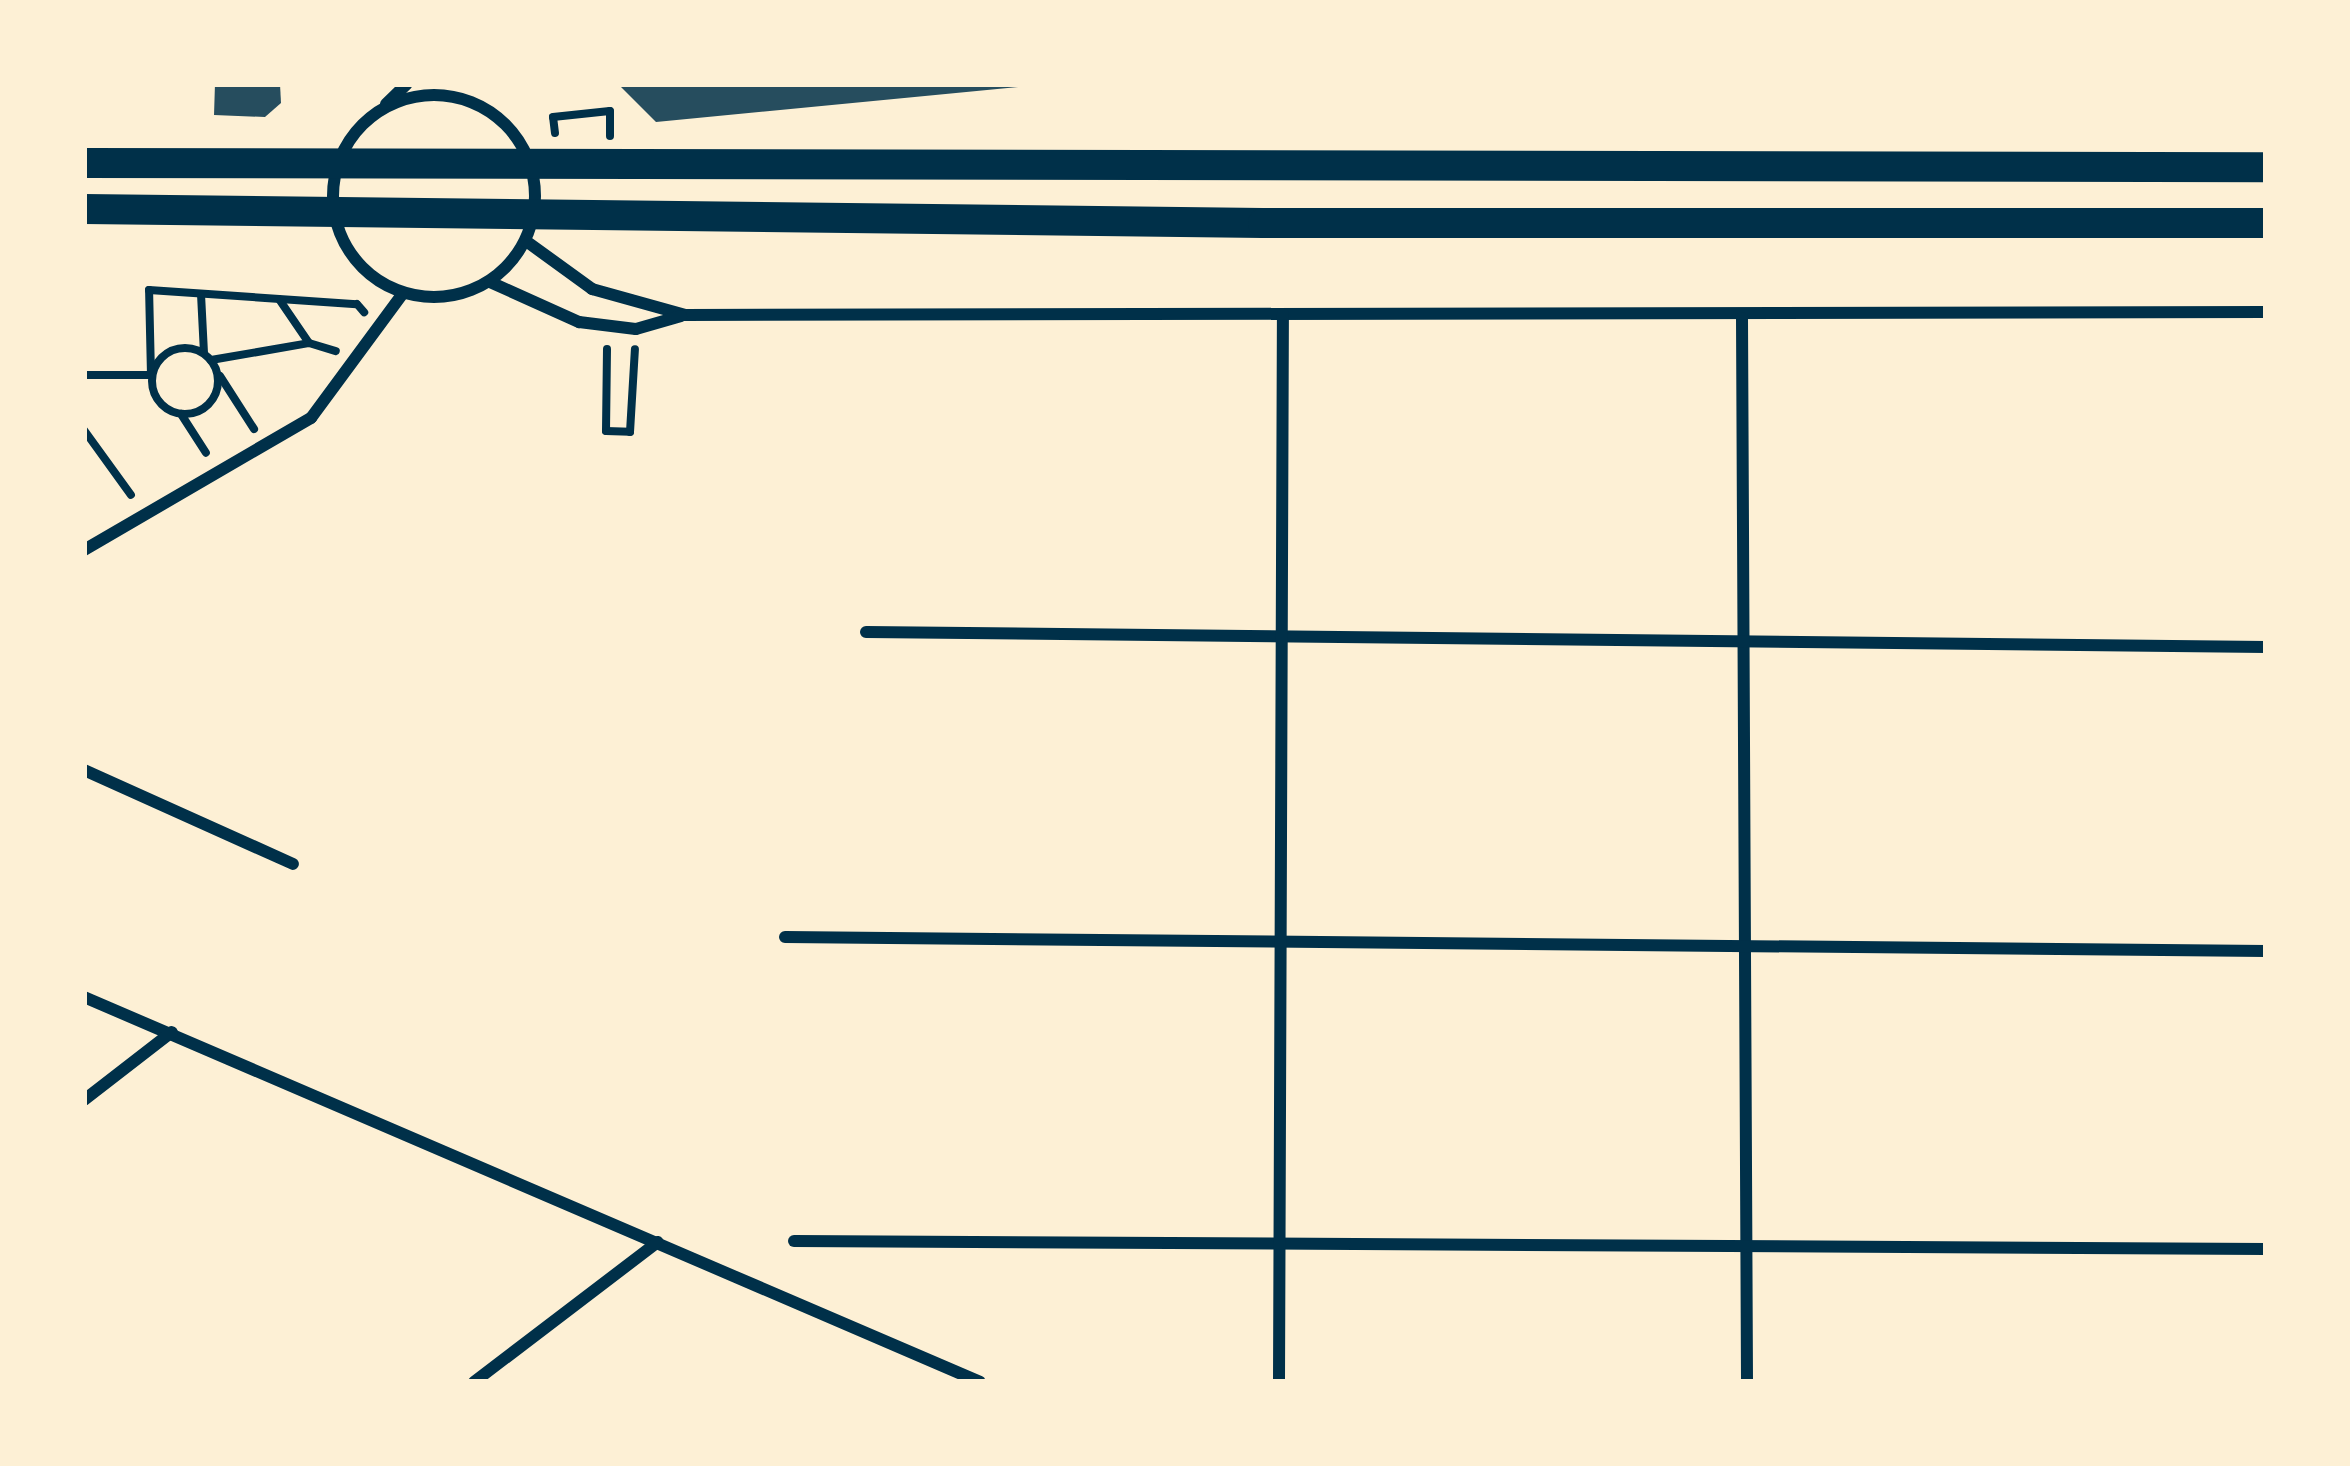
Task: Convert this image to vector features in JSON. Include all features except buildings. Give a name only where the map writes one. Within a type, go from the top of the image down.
[{"type":"main road","points":[[84,163],[2266,167]]},
{"type":"main road","points":[[84,209],[332,211],[531,227],[2266,223]]},
{"type":"street","points":[[382,108],[420,94],[453,90],[498,117],[531,164],[531,227],[490,282],[446,296],[403,293],[356,261],[332,211],[337,164],[355,130],[407,84]]},
{"type":"street","points":[[531,227],[592,289],[685,315],[1742,318],[2266,312]]},
{"type":"street","points":[[490,282],[542,310],[636,329],[685,315]]},
{"type":"street","points":[[84,550],[311,418],[403,293]]},
{"type":"street","points":[[1279,1382],[1283,314]]},
{"type":"street","points":[[1742,318],[1747,1382]]},
{"type":"street","points":[[866,632],[2266,647]]},
{"type":"street","points":[[84,770],[293,864]]},
{"type":"street","points":[[784,937],[2266,951]]},
{"type":"street","points":[[84,997],[980,1382]]},
{"type":"street","points":[[84,1100],[172,1032]]},
{"type":"street","points":[[794,1241],[2266,1249]]},
{"type":"street","points":[[474,1382],[658,1242]]},
{"type":"street","points":[[491,1369],[502,1382]]},
{"type":"path","points":[[553,117],[610,111]]},
{"type":"path","points":[[211,461],[181,414],[155,396],[149,290],[357,304],[368,318]]},
{"type":"path","points":[[181,414],[211,402],[201,294]]},
{"type":"path","points":[[279,299],[309,343]]},
{"type":"path","points":[[606,431],[630,432],[636,329]]},
{"type":"path","points":[[84,375],[152,374],[172,350],[210,361],[309,343],[344,354],[330,369]]},
{"type":"path","points":[[210,361],[259,436]]},
{"type":"path","points":[[243,444],[274,425]]},
{"type":"path","points":[[84,430],[135,500],[154,490]]},
{"type":"path","points":[[192,471],[227,452]]}]
